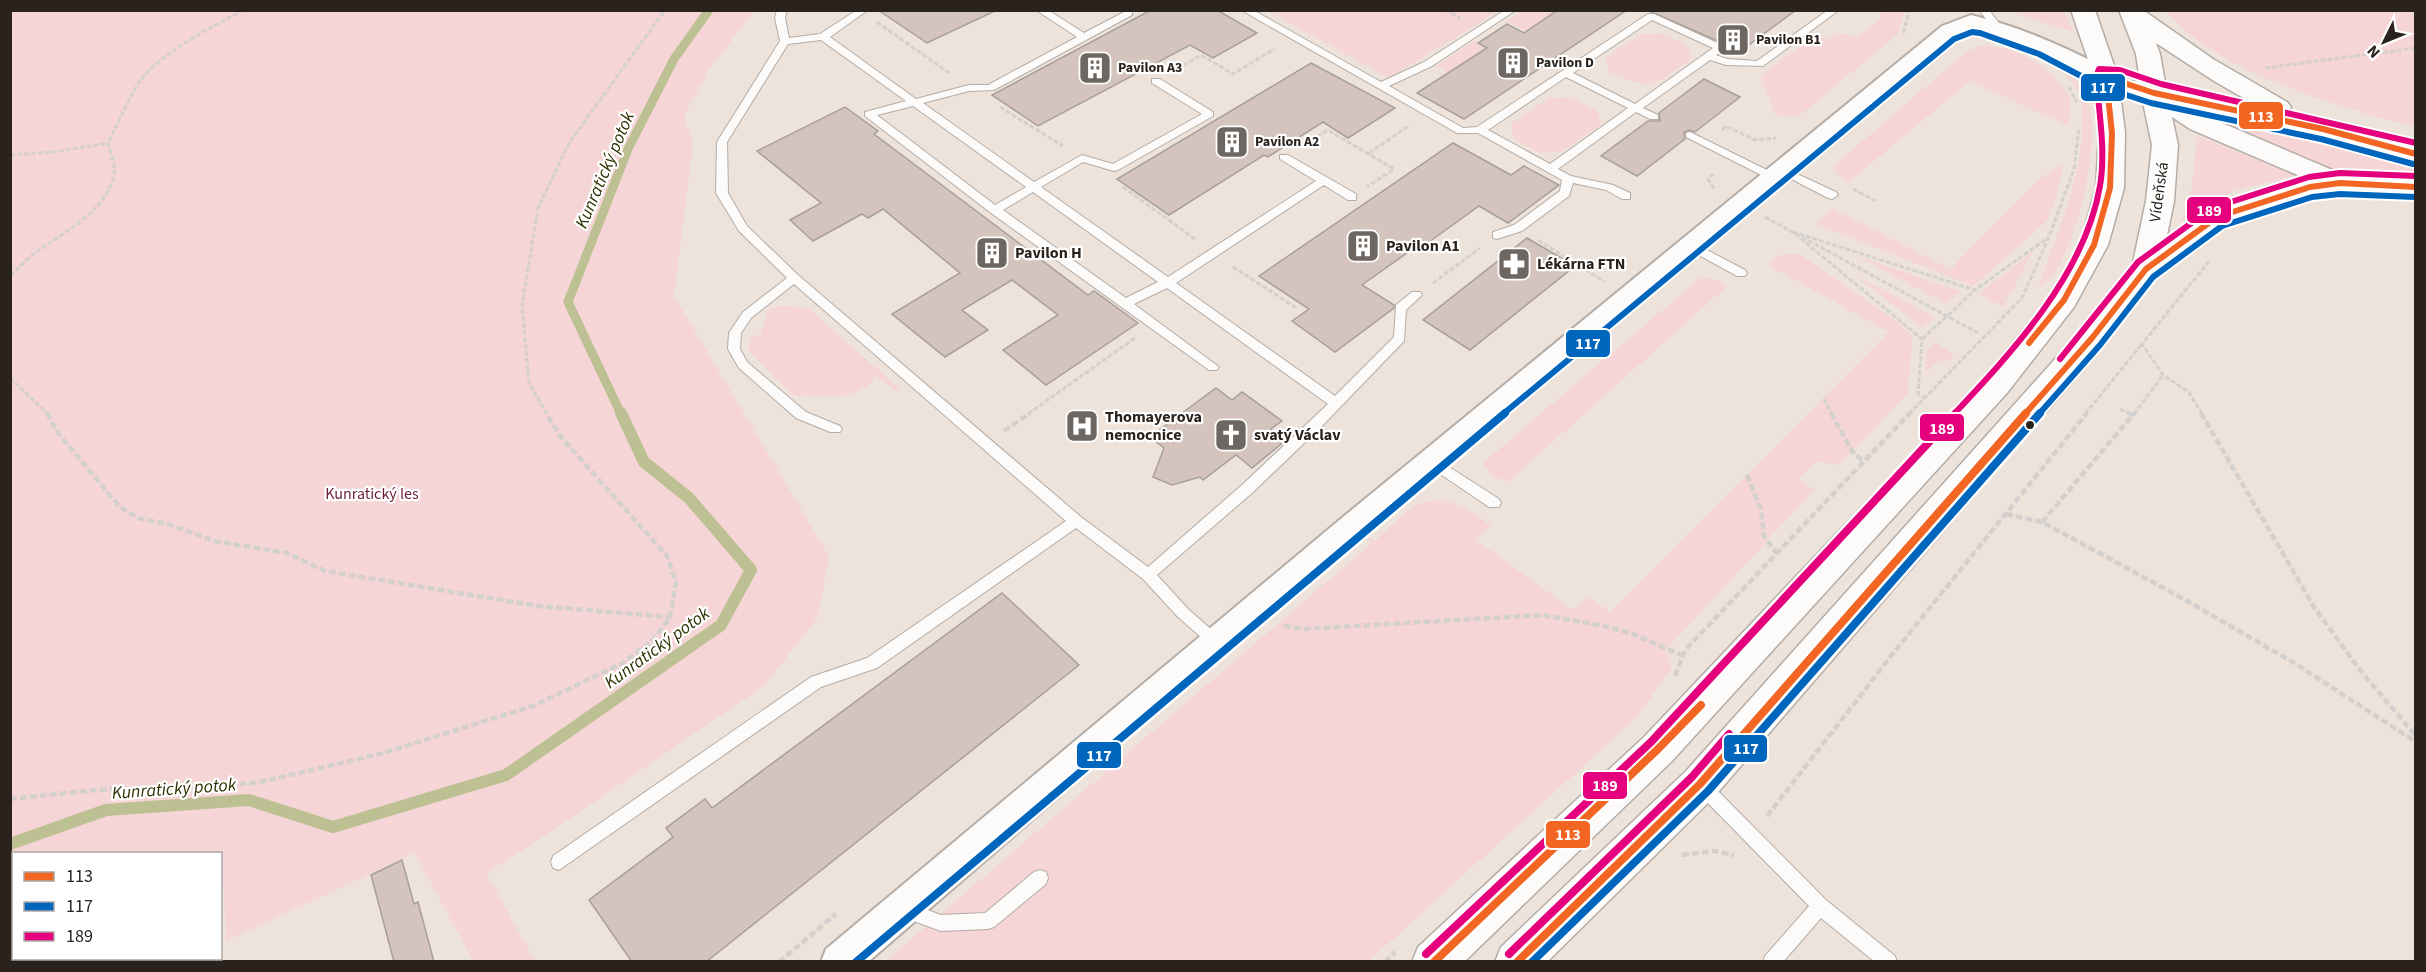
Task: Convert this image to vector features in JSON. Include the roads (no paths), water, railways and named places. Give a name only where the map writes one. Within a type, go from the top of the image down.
[{"type":"main road","points":[[1433,962],[1682,725],[1996,385],[2064,300],[2094,245],[2110,188],[2112,133],[2106,77],[2083,10]]},
{"type":"main road","points":[[2133,13],[2190,56],[2238,87],[2323,129]]},
{"type":"main road","name":"Vídeňská","points":[[1516,962],[1700,784],[2084,347],[2146,269],[2160,201],[2165,145],[2148,54],[2133,13]]},
{"type":"main road","points":[[2106,77],[2154,93],[2323,129],[2415,154]]},
{"type":"main road","points":[[2154,93],[2199,123],[2340,183]]},
{"type":"main road","points":[[2146,269],[2217,217],[2310,187],[2340,183],[2415,187]]},
{"type":"street","points":[[839,962],[1353,525],[1949,30],[1973,14],[1997,27],[2053,49],[2106,77]]},
{"type":"lane","points":[[782,10],[780,18],[785,41],[722,142],[722,192],[743,228],[794,278],[1076,521],[1148,575],[1183,614],[1216,642]]},
{"type":"lane","points":[[785,41],[823,37],[864,10]]},
{"type":"lane","points":[[1040,10],[1083,37]]},
{"type":"lane","points":[[1245,10],[1461,131],[1480,130],[1651,16],[1720,48],[1550,169]]},
{"type":"lane","points":[[1381,86],[1428,64],[1512,10]]},
{"type":"lane","points":[[1709,56],[1726,62],[1759,64],[1835,10]]},
{"type":"lane","points":[[1129,13],[990,88],[969,88],[869,114],[994,210],[1213,367]]},
{"type":"lane","points":[[823,37],[1336,403]]},
{"type":"lane","points":[[1565,73],[1654,117]]},
{"type":"lane","points":[[994,210],[1082,158],[1114,168],[1209,114],[1156,81]]},
{"type":"lane","points":[[1480,130],[1568,179],[1609,187],[1626,196]]},
{"type":"lane","points":[[1690,135],[1777,174],[1832,195]]},
{"type":"lane","points":[[1284,157],[1352,197]]},
{"type":"lane","points":[[1497,235],[1518,228],[1565,193],[1568,179]]},
{"type":"lane","points":[[1126,303],[1167,283],[1323,181]]},
{"type":"lane","points":[[1690,244],[1741,273]]},
{"type":"lane","points":[[794,278],[747,315],[735,333],[734,349],[743,365],[801,415],[835,429]]},
{"type":"lane","points":[[1148,575],[1247,489],[1400,338],[1400,308],[1416,296]]},
{"type":"lane","points":[[1432,461],[1494,504]]},
{"type":"lane","points":[[559,862],[816,682],[872,663],[1076,521]]},
{"type":"lane","points":[[1700,784],[1820,906],[1889,962]]},
{"type":"lane","points":[[901,909],[941,923],[988,921],[1040,878]]},
{"type":"lane","points":[[1772,962],[1820,906]]},
{"type":"waterway","name":"Kunratický potok","points":[[621,414],[568,302],[628,149],[674,59],[709,10]]},
{"type":"waterway","name":"Kunratický potok","points":[[10,844],[106,810],[249,800],[333,827],[506,775],[721,625],[751,570],[689,498],[644,462],[621,413]]},
{"type":"place","name":"Pavilon B1","points":[[1733,40]]},
{"type":"place","name":"Pavilon D","points":[[1513,63]]},
{"type":"place","name":"Pavilon A3","points":[[1095,68]]},
{"type":"place","name":"Pavilon A2","points":[[1232,142]]},
{"type":"place","name":"Pavilon A1","points":[[1363,246]]},
{"type":"place","name":"Pavilon H","points":[[992,253]]},
{"type":"place","name":"Lékárna FTN","points":[[1514,264]]},
{"type":"place","name":"Thomayerova nemocnice","points":[[1082,426]]},
{"type":"place","name":"svatý Václav","points":[[1231,435]]},
{"type":"park label","name":"Kunratický les","points":[[372,494]]}]
